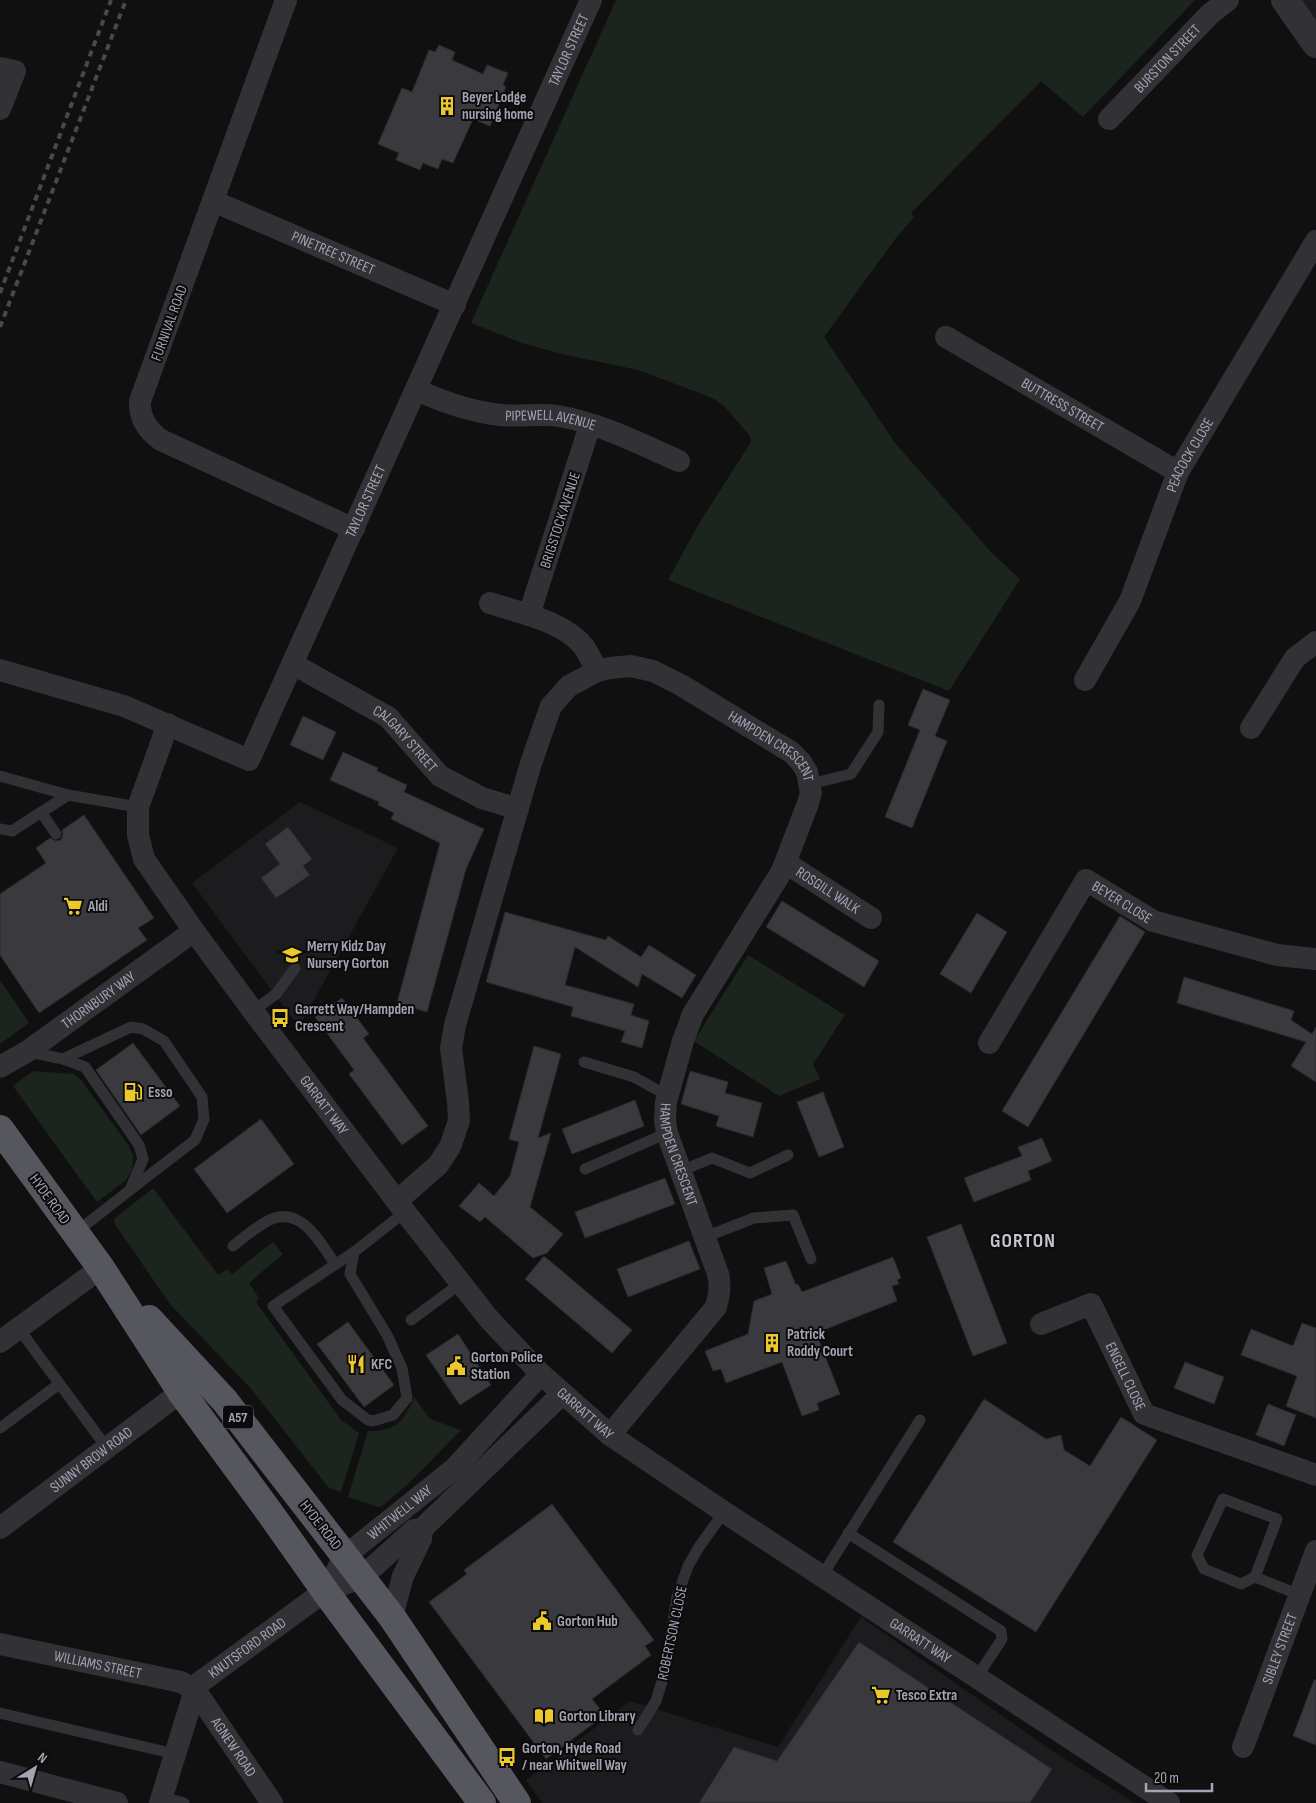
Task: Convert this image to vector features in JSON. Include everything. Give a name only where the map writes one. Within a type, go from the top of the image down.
[{"type":"highway","name":"HYDE ROAD","points":[[2,1138],[101,1268],[181,1392],[482,1803]]},
{"type":"highway","name":"HYDE ROAD","points":[[101,1268],[225,1401],[392,1618],[517,1803]]},
{"type":"street","name":"FURNIVAL ROAD","points":[[286,0],[140,401],[139,412],[151,433],[161,440],[354,529]]},
{"type":"street","name":"TAYLOR STREET","points":[[0,670],[124,706],[249,760],[592,0]]},
{"type":"street","name":"BURSTON STREET","points":[[1108,119],[1210,14],[1228,0]]},
{"type":"street","points":[[1285,0],[1316,44]]},
{"type":"street","points":[[0,68],[15,72],[0,109]]},
{"type":"street","name":"PINETREE STREET","points":[[213,201],[454,305]]},
{"type":"street","name":"PEACOCK CLOSE","points":[[1085,680],[1130,601],[1178,472],[1316,241]]},
{"type":"street","name":"BUTTRESS STREET","points":[[946,337],[1178,472]]},
{"type":"street","name":"PIPEWELL AVENUE","points":[[417,390],[480,412],[502,415],[532,414],[557,416],[627,438],[679,461]]},
{"type":"street","name":"BRIGSTOCK AVENUE","points":[[529,615],[590,425]]},
{"type":"street","points":[[490,603],[546,620],[563,629],[583,646],[597,671]]},
{"type":"street","points":[[1251,728],[1295,658],[1316,642]]},
{"type":"street","name":"CALGARY STREET","points":[[293,664],[388,717],[440,776],[482,798],[518,808]]},
{"type":"street","name":"HAMPDEN CRESCENT","points":[[401,1207],[438,1165],[450,1146],[459,1121],[451,1048],[455,1025],[531,763],[551,706],[569,686],[597,671],[631,666],[660,673],[791,752],[804,767],[811,793],[786,863],[693,1014],[665,1111],[667,1133],[721,1284],[716,1307],[610,1435]]},
{"type":"street","name":"GARRATT WAY","points":[[168,724],[138,807],[138,835],[144,859],[253,1011],[401,1207],[489,1319],[541,1374],[610,1435],[724,1512],[1168,1803]]},
{"type":"street","name":"ROSGILL WALK","points":[[786,863],[871,918]]},
{"type":"street","name":"BEYER CLOSE","points":[[990,1043],[1086,880],[1153,920],[1277,955],[1316,959]]},
{"type":"street","name":"THORNBURY WAY","points":[[0,1067],[28,1051],[194,931]]},
{"type":"street","points":[[0,1342],[101,1268]]},
{"type":"street","name":"ENGELL CLOSE","points":[[1041,1324],[1091,1304],[1144,1414],[1316,1475]]},
{"type":"street","name":"WHITWELL WAY","points":[[325,1591],[345,1556],[455,1468],[541,1374]]},
{"type":"street","name":"SUNNY BROW ROAD","points":[[0,1528],[181,1392]]},
{"type":"street","name":"WHITWELL WAY","points":[[325,1591],[361,1578],[414,1530],[422,1529],[562,1394]]},
{"type":"street","name":"WHITWELL WAY","points":[[392,1618],[403,1576],[421,1539],[422,1529]]},
{"type":"street","name":"SIBLEY STREET","points":[[1243,1747],[1316,1551]]},
{"type":"street","name":"KNUTSFORD ROAD","points":[[161,1800],[195,1690],[206,1677],[325,1591]]},
{"type":"street","name":"WILLIAMS STREET","points":[[0,1644],[181,1682],[195,1690]]},
{"type":"street","name":"AGNEW ROAD","points":[[195,1690],[272,1803]]},
{"type":"street","points":[[0,1772],[116,1803]]},
{"type":"lane","points":[[810,784],[851,774],[878,732],[880,705]]},
{"type":"lane","points":[[0,776],[68,794],[138,807]]},
{"type":"lane","points":[[0,829],[12,831],[68,794]]},
{"type":"lane","points":[[41,812],[56,834]]},
{"type":"lane","points":[[253,1011],[276,994],[295,968]]},
{"type":"lane","points":[[63,1059],[131,1027],[143,1029],[164,1041],[202,1097],[204,1120],[195,1140],[74,1233]]},
{"type":"lane","points":[[28,1051],[63,1059],[85,1067],[140,1144],[143,1159],[130,1190]]},
{"type":"lane","points":[[584,1062],[634,1077],[668,1096]]},
{"type":"lane","points":[[585,1169],[667,1133]]},
{"type":"lane","points":[[681,1171],[712,1158],[750,1173],[788,1155]]},
{"type":"lane","points":[[354,1252],[350,1274],[386,1335],[402,1368],[407,1398],[393,1415],[373,1422],[342,1400],[273,1306],[354,1252],[401,1207]]},
{"type":"lane","points":[[705,1237],[754,1218],[793,1215],[811,1259]]},
{"type":"lane","points":[[233,1246],[265,1222],[277,1218],[292,1217],[314,1233],[335,1264]]},
{"type":"lane","points":[[411,1320],[461,1283]]},
{"type":"lane","points":[[19,1329],[107,1448]]},
{"type":"lane","points":[[0,1428],[59,1384]]},
{"type":"lane","points":[[822,1576],[920,1420]]},
{"type":"lane","points":[[1255,1577],[1277,1519],[1223,1499],[1197,1554],[1204,1569],[1241,1584],[1255,1577],[1300,1595]]},
{"type":"lane","name":"ROBERTSON CLOSE","points":[[638,1730],[656,1701],[664,1675],[677,1597],[688,1566],[724,1512]]},
{"type":"lane","points":[[848,1533],[1001,1631],[1002,1640],[977,1677]]},
{"type":"lane","points":[[0,1712],[175,1754]]},
{"type":"lane","points":[[161,1800],[184,1803]]},
{"type":"shaded area","points":[[616,0],[1195,0],[1083,117],[1041,81],[911,213],[914,217],[896,238],[824,337],[895,443],[992,553],[1020,579],[949,691],[668,580],[698,525],[751,442],[750,436],[724,406],[714,399],[638,370],[562,354],[522,343],[471,323]]},
{"type":"shaded area","points":[[1302,0],[1316,0],[1316,21]]},
{"type":"shaded area","name":"Merry Kidz Day Nursery Gorton","points":[[300,802],[398,848],[299,1027],[192,883]]},
{"type":"shaded area","points":[[748,955],[845,1015],[813,1064],[820,1079],[779,1096],[694,1041]]},
{"type":"shaded area","points":[[0,980],[29,1023],[0,1044]]},
{"type":"shaded area","points":[[33,1071],[74,1074],[81,1080],[127,1143],[133,1156],[132,1170],[126,1180],[97,1202],[13,1086]]},
{"type":"shaded area","points":[[153,1188],[218,1275],[227,1269],[232,1274],[273,1242],[283,1254],[249,1283],[259,1298],[256,1302],[341,1420],[359,1433],[341,1492],[329,1488],[252,1390],[170,1304],[114,1223],[114,1219]]},
{"type":"shaded area","points":[[414,1397],[430,1419],[461,1430],[409,1483],[382,1506],[378,1507],[348,1497],[368,1431],[392,1427],[407,1413]]},
{"type":"shaded area","points":[[861,1617],[1054,1752],[1135,1803],[542,1803],[526,1780],[630,1701],[778,1747]]},
{"type":"building","name":"Beyer Lodge nursing home","points":[[439,45],[455,52],[452,60],[483,74],[487,65],[508,73],[503,85],[506,87],[490,126],[473,119],[453,163],[442,159],[438,169],[423,163],[420,170],[396,160],[399,153],[378,144],[402,88],[412,92],[429,50],[435,52]]},
{"type":"building","points":[[923,689],[950,700],[935,736],[947,741],[912,828],[885,817],[920,730],[908,725]]},
{"type":"building","points":[[303,716],[336,732],[323,760],[290,745]]},
{"type":"building","points":[[343,752],[378,768],[377,771],[407,785],[404,792],[484,829],[466,869],[427,1012],[397,1003],[440,843],[391,819],[394,813],[378,805],[379,802],[330,780]]},
{"type":"building","name":"Aldi","points":[[84,815],[154,918],[138,928],[147,940],[39,1013],[0,955],[0,894],[46,863],[36,848],[50,838],[56,841],[61,840],[62,830]]},
{"type":"building","points":[[288,827],[312,859],[303,866],[310,875],[276,898],[261,878],[280,864],[265,844]]},
{"type":"building","points":[[782,901],[879,961],[864,987],[766,927]]},
{"type":"building","points":[[505,912],[606,940],[608,936],[641,957],[649,945],[696,975],[682,998],[642,974],[638,987],[575,947],[565,985],[634,1004],[631,1015],[649,1021],[642,1048],[621,1042],[625,1031],[571,1016],[573,1007],[486,982]]},
{"type":"building","points":[[977,913],[1007,932],[971,993],[940,974]]},
{"type":"building","points":[[1120,916],[1145,932],[1028,1127],[1002,1111]]},
{"type":"building","points":[[1184,977],[1294,1011],[1291,1020],[1312,1034],[1316,1027],[1316,1082],[1291,1066],[1306,1042],[1177,1003]]},
{"type":"building","points":[[342,998],[369,1034],[363,1038],[428,1126],[402,1145],[349,1074],[354,1070],[315,1017]]},
{"type":"building","name":"Esso","points":[[133,1043],[180,1106],[141,1135],[96,1070]]},
{"type":"building","points":[[534,1046],[561,1054],[538,1138],[551,1133],[530,1207],[563,1234],[547,1253],[533,1258],[485,1217],[480,1222],[459,1206],[479,1183],[494,1196],[510,1176],[519,1142],[509,1139]]},
{"type":"building","points":[[690,1071],[728,1082],[725,1093],[762,1103],[753,1137],[716,1126],[719,1116],[681,1104]]},
{"type":"building","points":[[823,1092],[844,1147],[819,1157],[797,1102]]},
{"type":"building","points":[[635,1100],[644,1126],[572,1154],[562,1129]]},
{"type":"building","points":[[261,1119],[294,1164],[227,1213],[194,1169]]},
{"type":"building","points":[[1042,1138],[1052,1161],[1028,1171],[1031,1180],[974,1202],[964,1178],[1022,1156],[1018,1147]]},
{"type":"building","points":[[665,1178],[675,1204],[585,1238],[575,1212]]},
{"type":"building","points":[[961,1224],[1007,1343],[973,1356],[927,1237]]},
{"type":"building","points":[[689,1241],[700,1269],[628,1297],[617,1269]]},
{"type":"building","points":[[544,1256],[632,1330],[612,1353],[525,1279]]},
{"type":"building","name":"Patrick Roddy Court","points":[[893,1257],[901,1278],[897,1280],[899,1284],[892,1286],[897,1301],[816,1333],[840,1394],[817,1403],[819,1410],[802,1416],[782,1362],[726,1383],[721,1369],[713,1371],[705,1351],[748,1334],[754,1301],[772,1294],[764,1268],[786,1261],[796,1285],[798,1284],[802,1292]]},
{"type":"building","name":"KFC","points":[[348,1322],[394,1385],[364,1407],[317,1344]]},
{"type":"building","points":[[1302,1323],[1316,1328],[1316,1418],[1286,1406],[1297,1376],[1241,1355],[1251,1329],[1293,1346]]},
{"type":"building","name":"Gorton Police Station","points":[[458,1334],[491,1385],[460,1405],[426,1355]]},
{"type":"building","points":[[1185,1362],[1224,1377],[1214,1404],[1174,1388]]},
{"type":"building","points":[[984,1399],[1046,1439],[1061,1435],[1064,1450],[1090,1466],[1121,1417],[1157,1440],[1036,1632],[893,1542]]},
{"type":"building","points":[[1268,1404],[1296,1415],[1284,1446],[1256,1435]]},
{"type":"building","name":"Gorton Hub","points":[[552,1504],[654,1640],[645,1646],[651,1655],[592,1699],[605,1715],[546,1759],[429,1602],[467,1574],[464,1570]]},
{"type":"building","name":"Tesco Extra","points":[[859,1642],[1052,1769],[1030,1803],[699,1803],[734,1747],[777,1761]]},
{"type":"building","points":[[1314,1680],[1316,1680],[1316,1745],[1293,1736]]},
{"type":"railway","points":[[0,293],[111,0]]},
{"type":"railway","points":[[0,327],[126,0]]},
{"type":"place","name":"Beyer Lodge nursing home","points":[[447,106]]},
{"type":"place","name":"Aldi","points":[[73,906]]},
{"type":"place","name":"Merry Kidz Day Nursery Gorton","points":[[292,955]]},
{"type":"place","name":"Garrett Way/Hampden Crescent","points":[[280,1018]]},
{"type":"place","name":"Esso","points":[[133,1092]]},
{"type":"place","name":"Patrick Roddy Court","points":[[772,1343]]},
{"type":"place","name":"KFC","points":[[356,1364]]},
{"type":"place","name":"Gorton Police Station","points":[[456,1366]]},
{"type":"place","name":"Gorton Hub","points":[[542,1621]]},
{"type":"place","name":"Tesco Extra","points":[[881,1695]]},
{"type":"place","name":"Gorton Library","points":[[544,1716]]},
{"type":"place","name":"Gorton, Hyde Road / near Whitwell Way","points":[[507,1757]]},
{"type":"district","name":"GORTON","points":[[1023,1240]]}]
